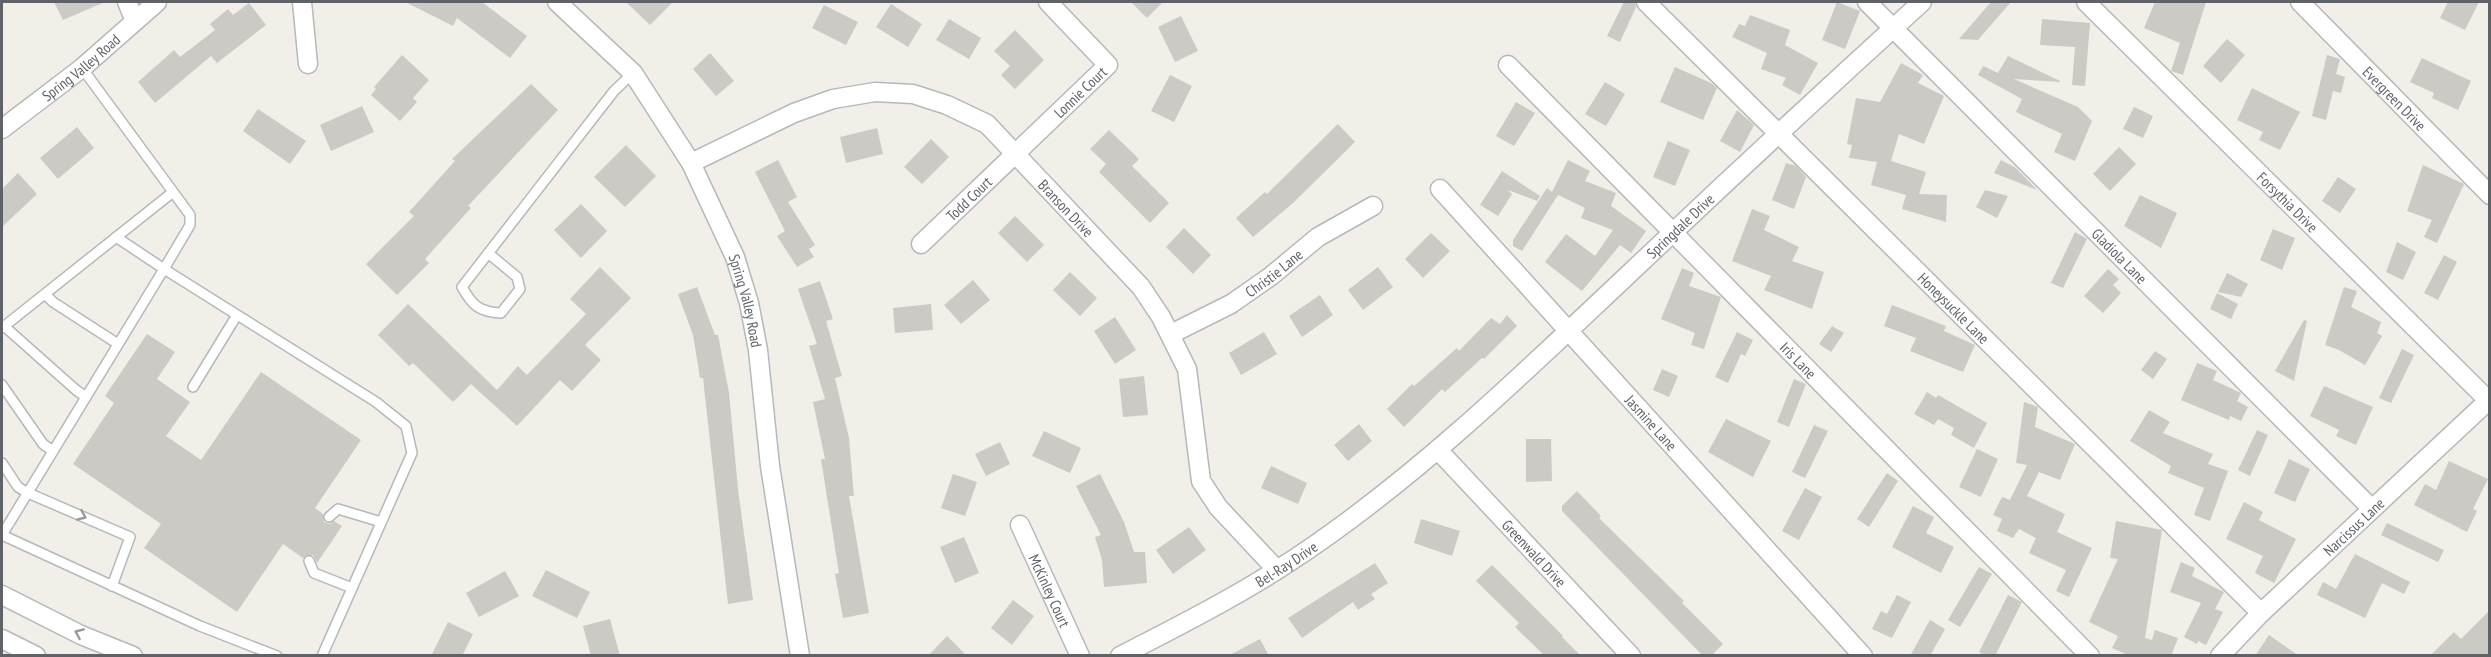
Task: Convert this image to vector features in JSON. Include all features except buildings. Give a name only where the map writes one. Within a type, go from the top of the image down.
[{"type":"street","points":[[127,2],[135,21]]},
{"type":"street","name":"Spring Valley Road","points":[[2,129],[82,68],[157,2]]},
{"type":"street","points":[[302,2],[308,64]]},
{"type":"street","name":"Lonnie Court","points":[[1015,153],[1108,64],[1048,2]]},
{"type":"street","name":"Honeysuckle Lane","points":[[1646,2],[2261,613]]},
{"type":"street","name":"Gladiola Lane","points":[[1867,2],[2372,509]]},
{"type":"street","name":"Springdale Drive","points":[[1438,450],[1922,2]]},
{"type":"street","name":"Forsythia Drive","points":[[2086,2],[2489,400]]},
{"type":"street","name":"Evergreen Drive","points":[[2300,2],[2490,195]]},
{"type":"street","name":"Spring Valley Road","points":[[568,5],[633,73],[691,163],[731,246],[749,303],[758,350],[784,566],[800,656]]},
{"type":"street","name":"Iris Lane","points":[[1508,65],[1671,234],[2090,656]]},
{"type":"street","name":"Branson Drive","points":[[691,163],[794,113],[832,99],[875,92],[913,94],[947,105],[987,124],[1141,287],[1171,334],[1187,369],[1201,480],[1218,507],[1277,570]]},
{"type":"street","name":"Todd Court","points":[[921,244],[1015,153]]},
{"type":"street","name":"Jasmine Lane","points":[[1440,189],[1570,329],[1863,656]]},
{"type":"street","name":"Christie Lane","points":[[1171,334],[1231,303],[1271,276],[1318,237],[1373,206]]},
{"type":"street","name":"Narcissus Lane","points":[[2220,656],[2261,613],[2489,400]]},
{"type":"street","name":"Bel-Ray Drive","points":[[1120,656],[1191,620],[1277,570],[1373,503],[1438,450]]},
{"type":"street","name":"Greenwald Drive","points":[[1438,450],[1631,656]]},
{"type":"street","name":"McKinley Court","points":[[1020,525],[1080,656]]},
{"type":"street","points":[[2,595],[81,635],[133,656]]},
{"type":"street","points":[[2,639],[36,656]]},
{"type":"lane","points":[[82,68],[190,215],[190,225],[2,536],[200,626],[277,656]]},
{"type":"lane","points":[[488,253],[517,277],[520,289],[501,313],[483,312],[471,303],[462,287],[488,253],[614,91],[633,73]]},
{"type":"lane","points":[[86,396],[3,327],[173,192]]},
{"type":"lane","points":[[116,237],[376,402],[406,426],[412,453],[322,656]]},
{"type":"lane","points":[[45,294],[118,344]]},
{"type":"lane","points":[[193,387],[237,315]]},
{"type":"lane","points":[[2,385],[43,444],[53,451]]},
{"type":"lane","points":[[2,463],[18,487],[28,493],[130,537],[112,586]]},
{"type":"lane","points":[[329,517],[338,509],[381,522]]},
{"type":"lane","points":[[309,561],[314,573],[352,588]]}]
